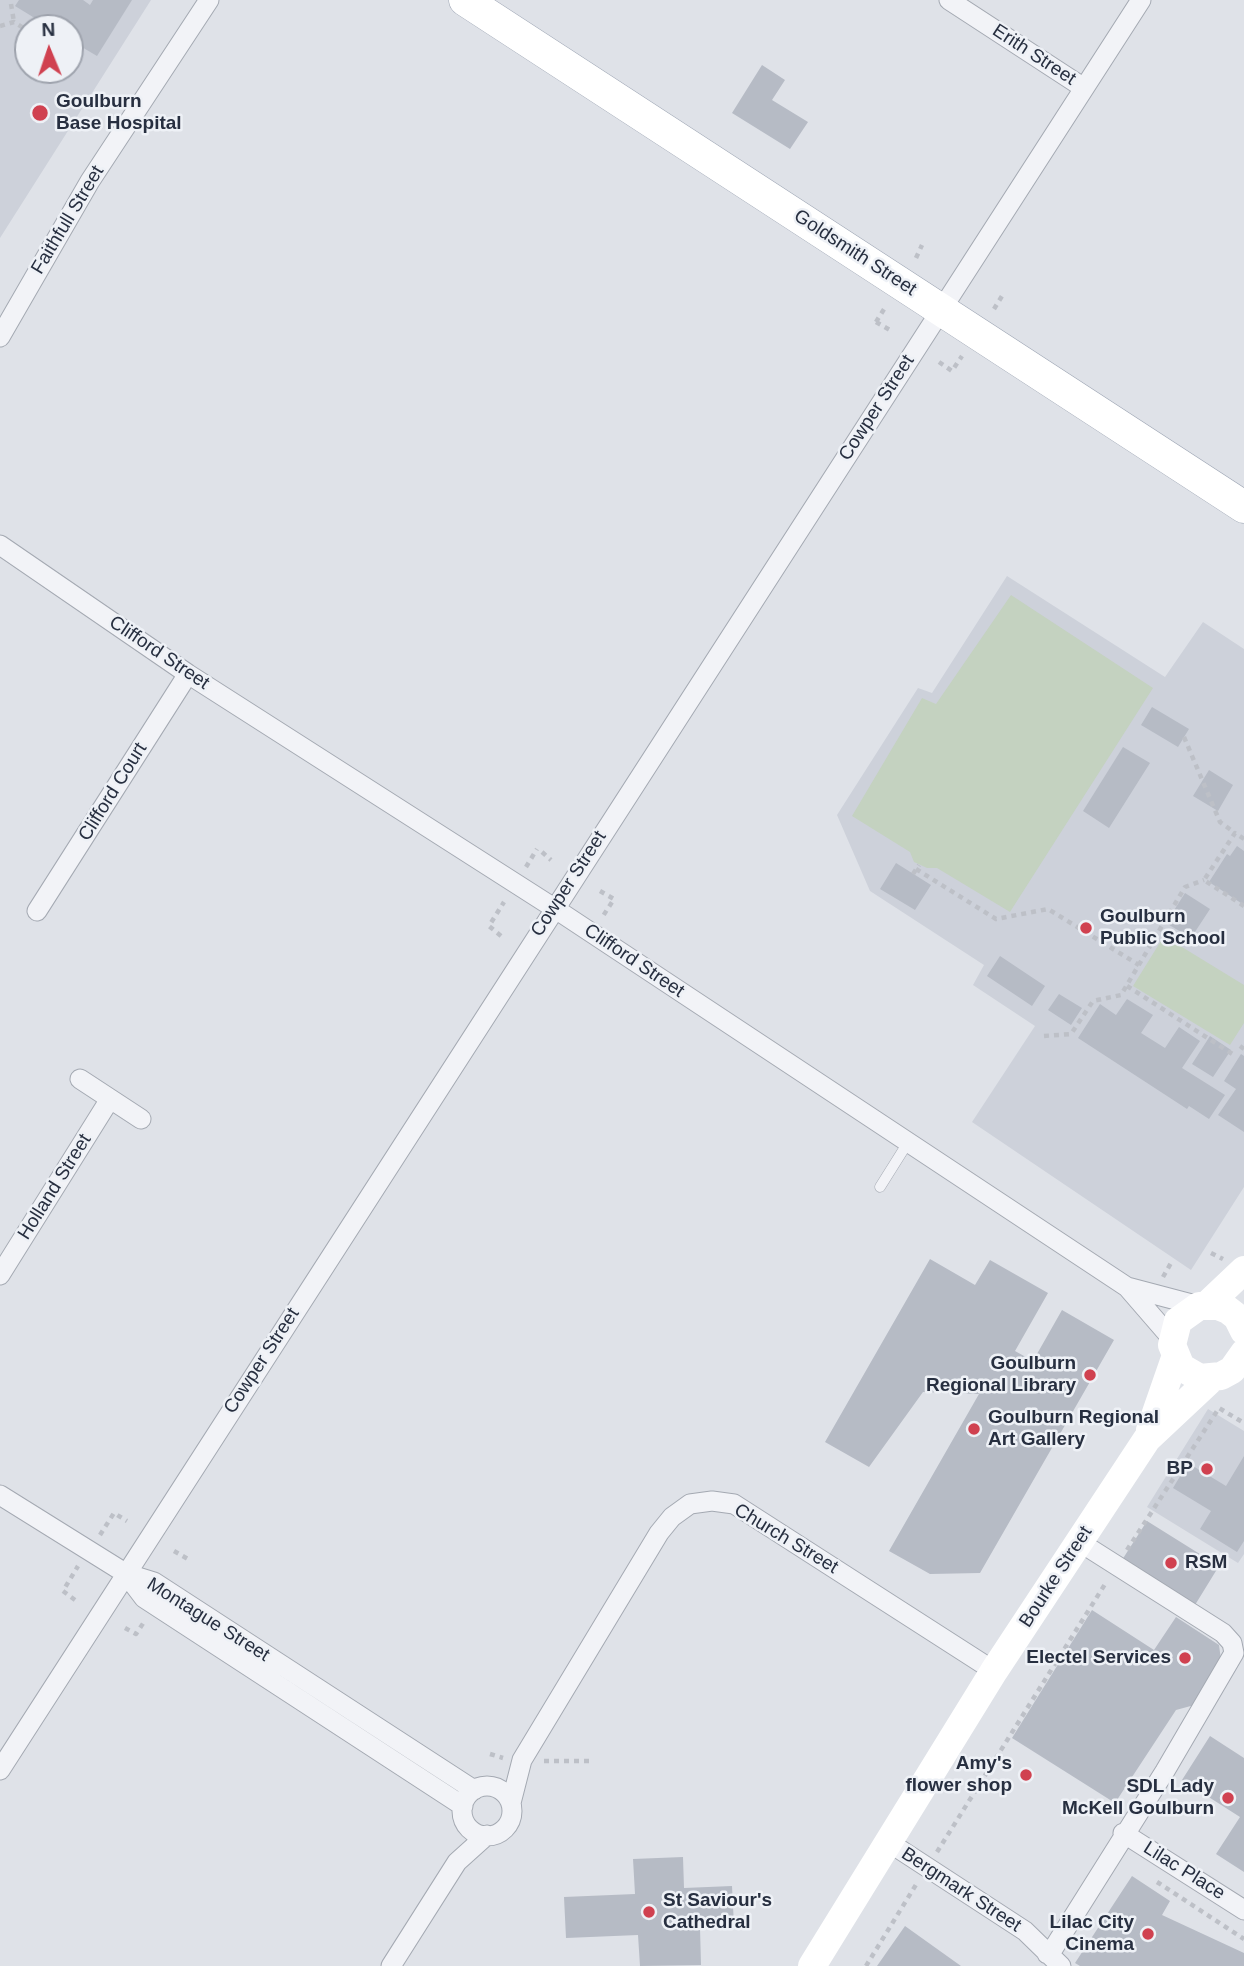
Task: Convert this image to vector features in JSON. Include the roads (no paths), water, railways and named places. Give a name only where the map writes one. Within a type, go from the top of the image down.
[{"type":"main road","name":"Goldsmith Street","points":[[465,0],[1244,507]]},
{"type":"main road","points":[[1203,1305],[1228,1310],[1244,1333],[1232,1370],[1225,1380],[1190,1373],[1174,1349],[1178,1321],[1203,1305],[1244,1270]]},
{"type":"main road","name":"Bourke Street","points":[[812,1966],[994,1671],[1147,1439],[1174,1349]]},
{"type":"main road","name":"Bourke Street","points":[[1147,1439],[1225,1380]]},
{"type":"street","name":"Faithfull Street","points":[[0,337],[90,181],[209,0]]},
{"type":"street","name":"Erith Street","points":[[949,0],[1084,88]]},
{"type":"street","name":"Cowper Street","points":[[0,1770],[1141,0]]},
{"type":"street","name":"Clifford Street","points":[[0,545],[188,674],[554,908],[1127,1287],[1203,1305]]},
{"type":"street","name":"Clifford Court","points":[[37,911],[188,674]]},
{"type":"street","points":[[80,1079],[141,1119]]},
{"type":"street","name":"Holland Street","points":[[0,1275],[110,1099]]},
{"type":"street","name":"Clifford Street","points":[[1127,1287],[1174,1349]]},
{"type":"street","name":"Montague Street","points":[[0,1495],[125,1573],[154,1582],[284,1678],[328,1707],[394,1750],[476,1794]]},
{"type":"street","name":"Church Street","points":[[511,1803],[522,1760],[659,1533],[671,1517],[690,1504],[712,1501],[734,1504],[994,1671]]},
{"type":"street","points":[[1054,1960],[1053,1948],[1123,1833],[1165,1771],[1234,1653],[1232,1643],[1223,1633],[1079,1541]]},
{"type":"street","name":"Church Street","points":[[476,1794],[522,1760]]},
{"type":"street","points":[[391,1966],[457,1862],[476,1794],[505,1793],[511,1803],[512,1815],[507,1825],[499,1832],[488,1835],[457,1862]]},
{"type":"street","points":[[468,1826],[488,1835]]},
{"type":"street","name":"Lilac Place","points":[[1123,1833],[1244,1910]]},
{"type":"street","name":"Bergmark Street","points":[[890,1843],[1025,1931],[1054,1960]]},
{"type":"lane","points":[[880,1187],[907,1144]]},
{"type":"place","name":"Goulburn Base Hospital","points":[[40,113]]},
{"type":"place","name":"Goulburn Public School","points":[[1086,928]]},
{"type":"place","name":"Goulburn Regional Library","points":[[1090,1375]]},
{"type":"place","name":"Goulburn Regional Art Gallery","points":[[974,1429]]},
{"type":"place","name":"BP","points":[[1207,1469]]},
{"type":"place","name":"RSM","points":[[1171,1563]]},
{"type":"place","name":"Electel Services","points":[[1185,1658]]},
{"type":"place","name":"Amy's flower shop","points":[[1026,1775]]},
{"type":"place","name":"SDL Lady McKell Goulburn","points":[[1228,1798]]},
{"type":"place","name":"St Saviour's Cathedral","points":[[649,1912]]},
{"type":"place","name":"Lilac City Cinema","points":[[1148,1934]]}]
